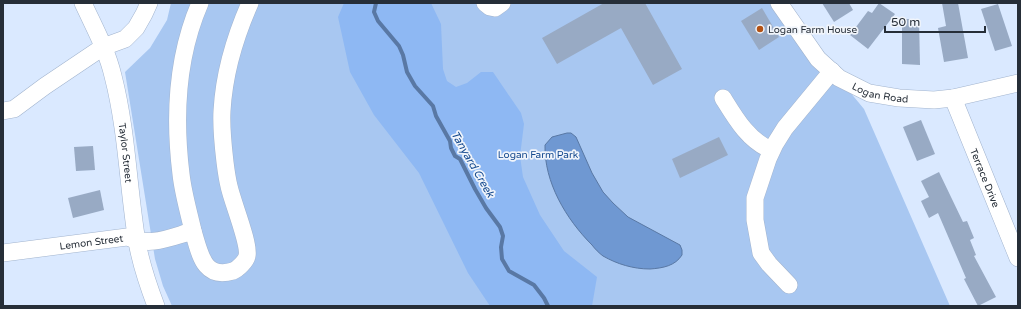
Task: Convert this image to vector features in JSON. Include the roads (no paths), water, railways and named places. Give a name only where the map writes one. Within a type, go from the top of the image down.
[{"type":"street","name":"Taylor Street","points":[[83,3],[103,47],[113,75],[120,106],[137,241],[147,282],[156,306]]},
{"type":"street","points":[[3,111],[14,109],[103,47],[124,39],[136,28],[149,3]]},
{"type":"street","points":[[200,3],[195,13],[186,47],[180,79],[178,125],[181,175],[193,231],[203,261],[208,268],[214,272],[221,273],[235,270],[246,259],[248,254],[246,242],[228,185],[222,138],[222,111],[224,87],[230,58],[250,3]]},
{"type":"street","points":[[485,3],[490,7],[495,8],[502,3]]},
{"type":"street","name":"Logan Road","points":[[779,3],[818,59],[839,78],[869,93],[899,98],[934,100],[953,98],[1018,83]]},
{"type":"street","points":[[789,285],[769,264],[761,253],[754,220],[754,198],[771,150],[785,128],[832,72]]},
{"type":"street","points":[[723,98],[744,130],[754,140],[771,150]]},
{"type":"street","name":"Terrace Drive","points":[[953,98],[1018,258]]},
{"type":"street","points":[[137,241],[153,242],[193,231]]},
{"type":"street","name":"Lemon Street","points":[[3,253],[127,237],[137,241]]},
{"type":"street","name":"Lemon Street","points":[[3,263],[128,248],[137,241]]},
{"type":"waterway","name":"Tanyard Creek","points":[[376,3],[374,12],[378,21],[399,46],[407,72],[415,86],[433,106],[436,116],[450,141],[451,148],[455,156],[460,159],[486,208],[500,227],[503,236],[501,247],[502,259],[509,271],[534,285],[548,306]]},
{"type":"place","name":"Logan Farm House","points":[[760,29]]},
{"type":"park label","name":"Logan Farm Park","points":[[538,154]]}]
